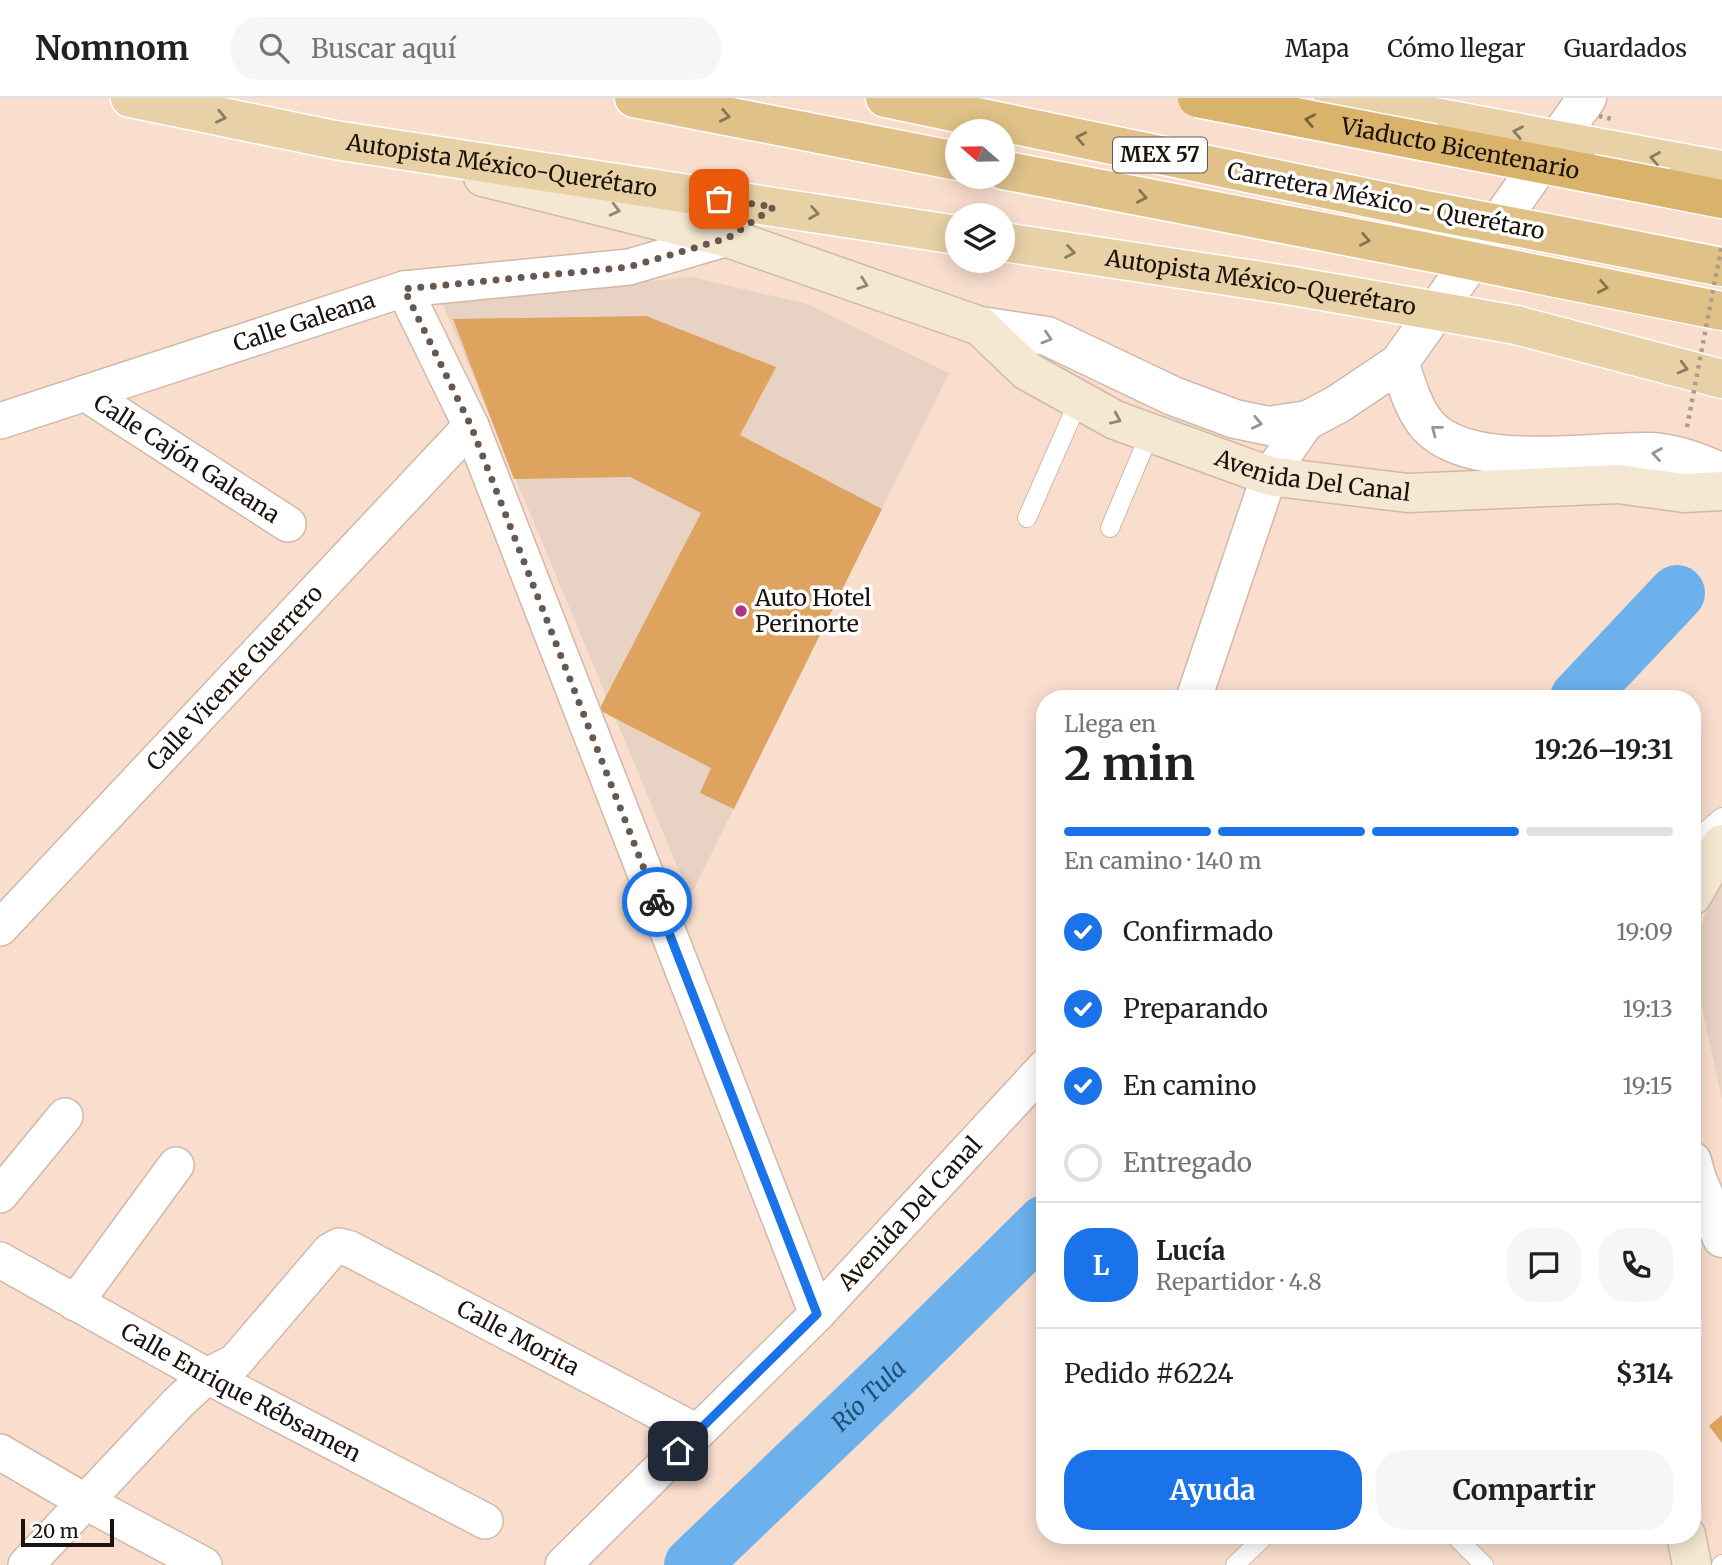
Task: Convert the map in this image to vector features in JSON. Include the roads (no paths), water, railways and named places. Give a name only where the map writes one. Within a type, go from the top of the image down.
[{"type":"highway","points":[[634,98],[945,159]]},
{"type":"highway","name":"Carretera México - Querétaro","points":[[885,98],[1436,212],[1722,267]]},
{"type":"highway","name":"Viaducto Bicentenario","points":[[1197,98],[1722,199]]},
{"type":"highway","name":"Carretera México - Querétaro","points":[[1015,172],[1722,311]]},
{"type":"main road","name":"Autopista México-Querétaro","points":[[130,98],[335,140],[945,233]]},
{"type":"main road","points":[[1333,98],[1722,170]]},
{"type":"main road","points":[[335,140],[728,238],[980,326]]},
{"type":"main road","name":"Autopista México-Querétaro","points":[[1015,244],[1287,285],[1516,325],[1722,379]]},
{"type":"main road","name":"Avenida Del Canal","points":[[980,326],[1027,371],[1115,420],[1269,476],[1408,493],[1618,484],[1684,493]]},
{"type":"main road","points":[[1684,493],[1722,491]]},
{"type":"main road","points":[[1684,493],[1722,517]]},
{"type":"main road","points":[[1701,880],[1722,844]]},
{"type":"main road","points":[[1688,1544],[1692,1565]]},
{"type":"street","points":[[980,326],[1048,336],[1173,396],[1235,419],[1269,426],[1308,420],[1338,404],[1399,363],[1587,98]]},
{"type":"street","name":"Calle Galeana","points":[[0,421],[404,289],[629,267],[728,238],[774,207]]},
{"type":"street","points":[[404,289],[471,426],[817,1314]]},
{"type":"street","points":[[1399,363],[1416,406],[1429,427],[1457,446],[1500,455],[1654,452],[1706,465],[1722,472]]},
{"type":"street","name":"Calle Cajón Galeana","points":[[85,393],[288,524]]},
{"type":"street","points":[[1197,690],[1269,476],[1308,420]]},
{"type":"street","name":"Calle Vicente Guerrero","points":[[0,928],[471,426]]},
{"type":"street","name":"Avenida Del Canal","points":[[563,1565],[817,1314],[1036,1077]]},
{"type":"street","points":[[0,1195],[65,1116]]},
{"type":"street","points":[[75,1303],[176,1165]]},
{"type":"street","points":[[1701,1188],[1722,1238]]},
{"type":"street","name":"Calle Morita","points":[[207,1376],[235,1362],[330,1251],[339,1246],[350,1249],[697,1432]]},
{"type":"street","name":"Calle Enrique Rébsamen","points":[[0,1260],[207,1376],[485,1521]]},
{"type":"street","points":[[26,1565],[84,1501],[207,1376]]},
{"type":"street","points":[[0,1452],[84,1501],[204,1565]]},
{"type":"lane","points":[[1027,518],[1079,400]]},
{"type":"lane","points":[[1110,528],[1150,433]]},
{"type":"lane","points":[[1701,834],[1722,817]]},
{"type":"lane","points":[[1235,1565],[1257,1544]]},
{"type":"lane","points":[[1463,1544],[1484,1565]]},
{"type":"waterway","name":"Río Tula","points":[[1586,690],[1677,593]]},
{"type":"waterway","name":"Río Tula","points":[[692,1565],[1036,1232]]},
{"type":"place","name":"Auto Hotel Perinorte","points":[[741,611]]}]
